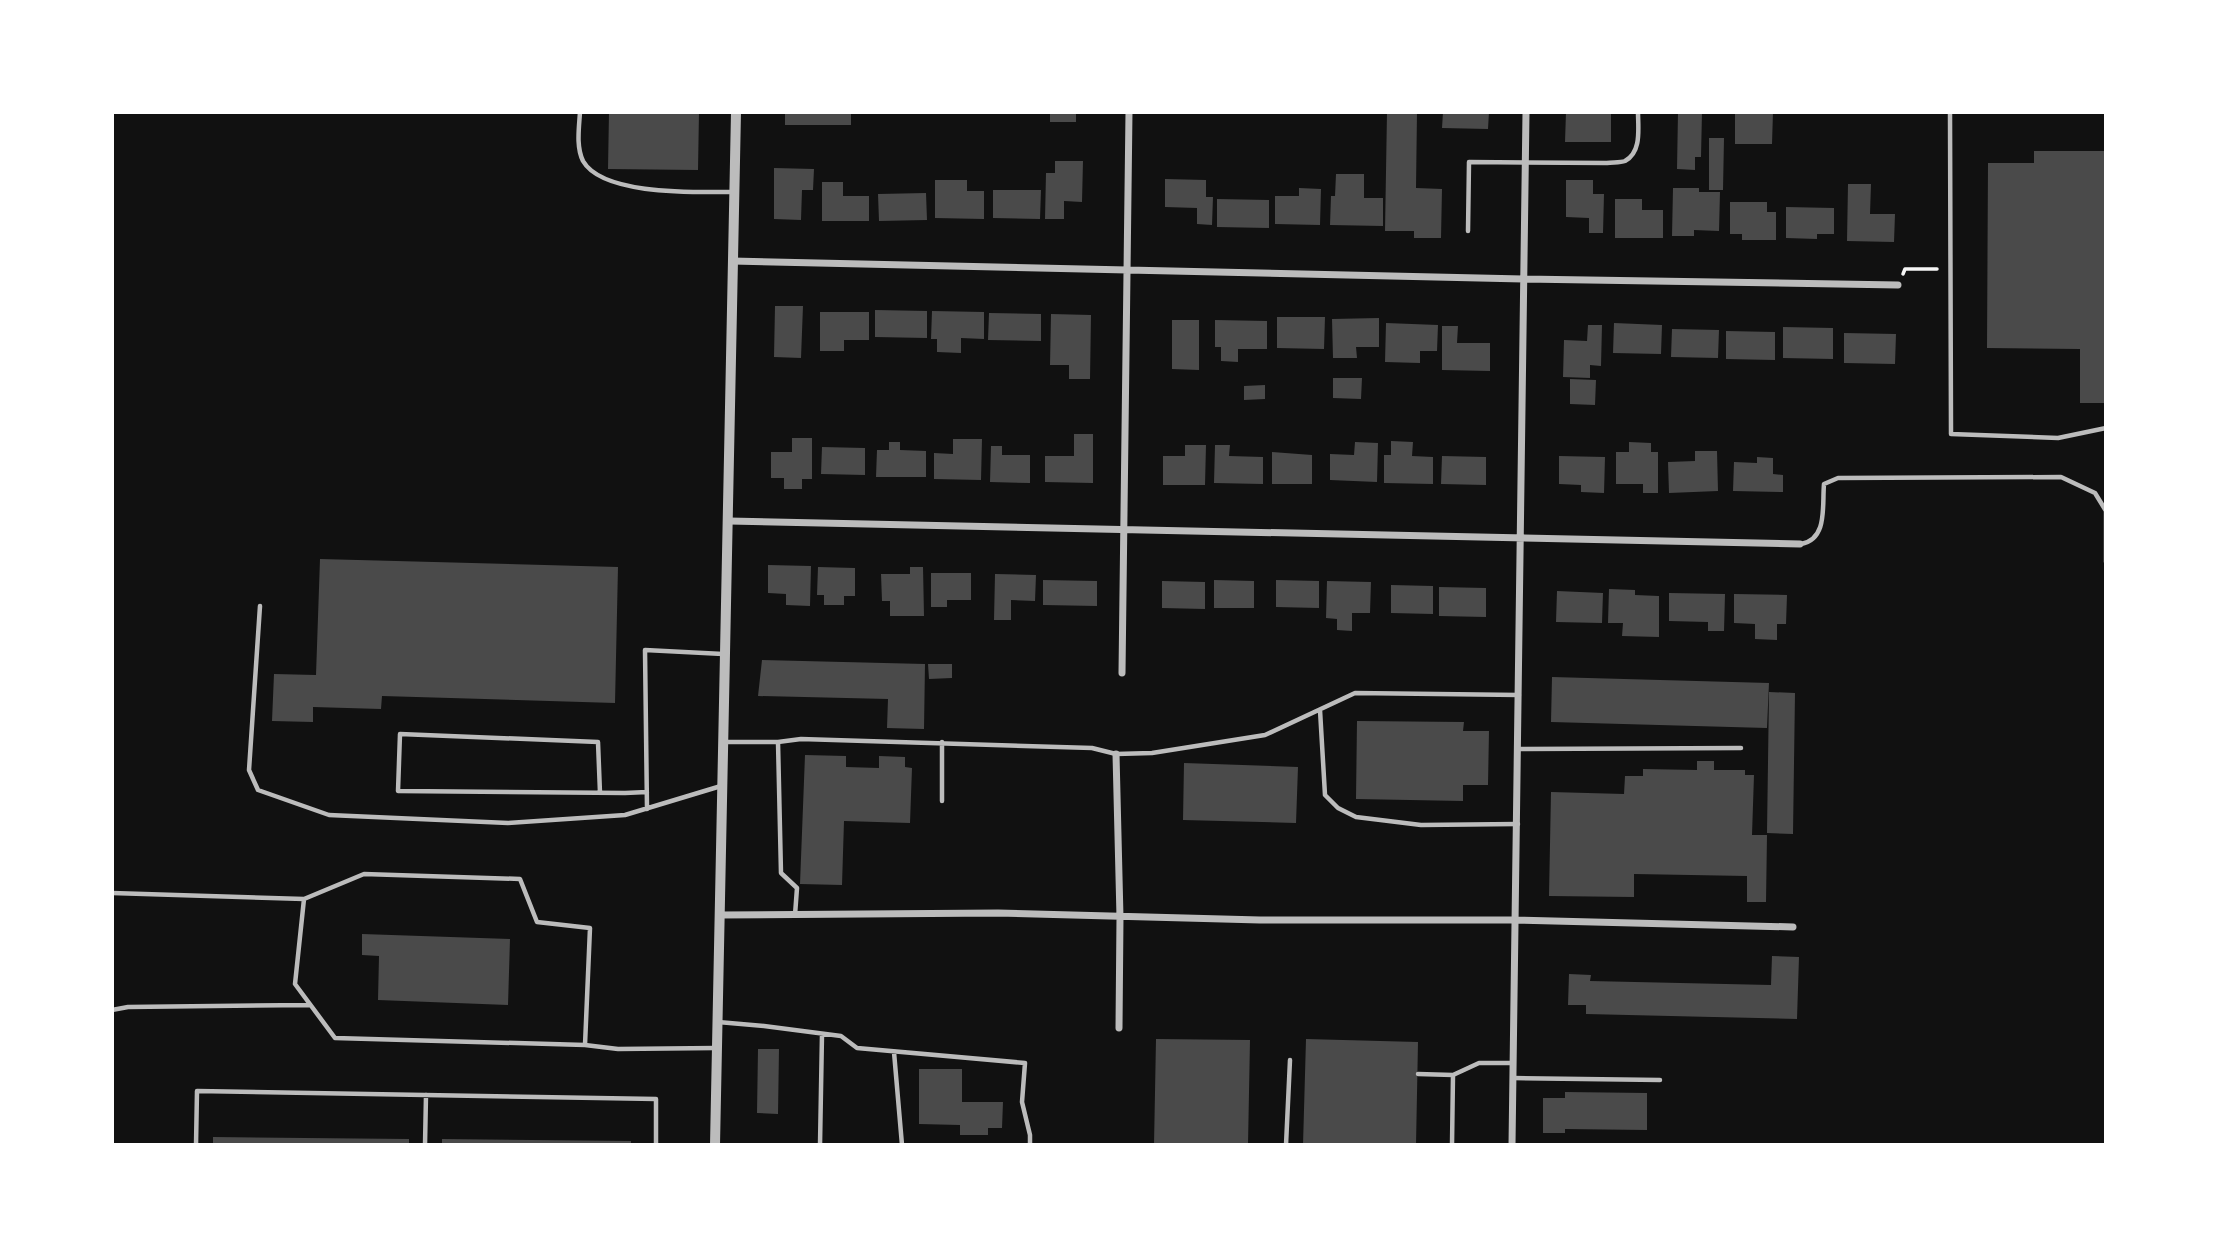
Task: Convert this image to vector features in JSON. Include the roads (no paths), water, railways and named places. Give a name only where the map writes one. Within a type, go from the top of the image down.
[{"type":"street","points":[[715,1145],[736,112]]},
{"type":"street","points":[[1122,673],[1129,112]]},
{"type":"street","points":[[1512,1145],[1526,112]]},
{"type":"street","points":[[732,261],[1898,285]]},
{"type":"street","points":[[729,521],[1800,544]]},
{"type":"street","points":[[1116,754],[1120,916],[1119,1027]]},
{"type":"street","points":[[719,915],[998,913],[1260,920],[1516,920],[1793,927]]},
{"type":"lane","points":[[580,112],[579,149],[584,163],[596,172],[631,188],[734,192]]},
{"type":"lane","points":[[1468,231],[1469,162],[1625,161],[1638,143],[1638,112]]},
{"type":"lane","points":[[1950,112],[1951,434],[2058,438],[2106,428]]},
{"type":"lane","points":[[1800,544],[1810,542],[1818,536],[1824,484],[1838,478],[2061,477],[2095,493],[2106,511],[2106,562]]},
{"type":"lane","points":[[260,606],[249,770],[257,790],[329,816],[508,823],[622,816],[722,786]]},
{"type":"lane","points":[[647,809],[645,650],[726,655]]},
{"type":"lane","points":[[723,742],[778,742],[801,739],[1092,748],[1116,754],[1152,753],[1265,735],[1355,693],[1519,695]]},
{"type":"lane","points":[[1320,710],[1325,795],[1338,808],[1356,817],[1421,825],[1518,824]]},
{"type":"lane","points":[[600,793],[598,742],[400,734],[398,791],[600,793],[647,792]]},
{"type":"lane","points":[[778,742],[781,873],[797,888],[795,915]]},
{"type":"lane","points":[[942,743],[942,801]]},
{"type":"lane","points":[[1519,749],[1741,748]]},
{"type":"lane","points":[[112,893],[304,899],[364,874],[520,879],[537,922],[590,928],[585,1045]]},
{"type":"lane","points":[[304,899],[295,984],[335,1038],[585,1045],[618,1049],[717,1048]]},
{"type":"lane","points":[[112,1010],[128,1007],[311,1005]]},
{"type":"lane","points":[[718,1022],[841,1036],[857,1048],[1025,1063],[1022,1102],[1030,1145]]},
{"type":"lane","points":[[820,1145],[822,1034]]},
{"type":"lane","points":[[894,1052],[902,1145]]},
{"type":"lane","points":[[1286,1145],[1290,1060]]},
{"type":"lane","points":[[1418,1074],[1453,1075],[1479,1063],[1514,1063]]},
{"type":"lane","points":[[1452,1145],[1453,1075]]},
{"type":"lane","points":[[1513,1078],[1660,1080]]},
{"type":"lane","points":[[196,1145],[197,1091],[656,1099],[656,1145]]},
{"type":"lane","points":[[425,1145],[426,1095]]}]
